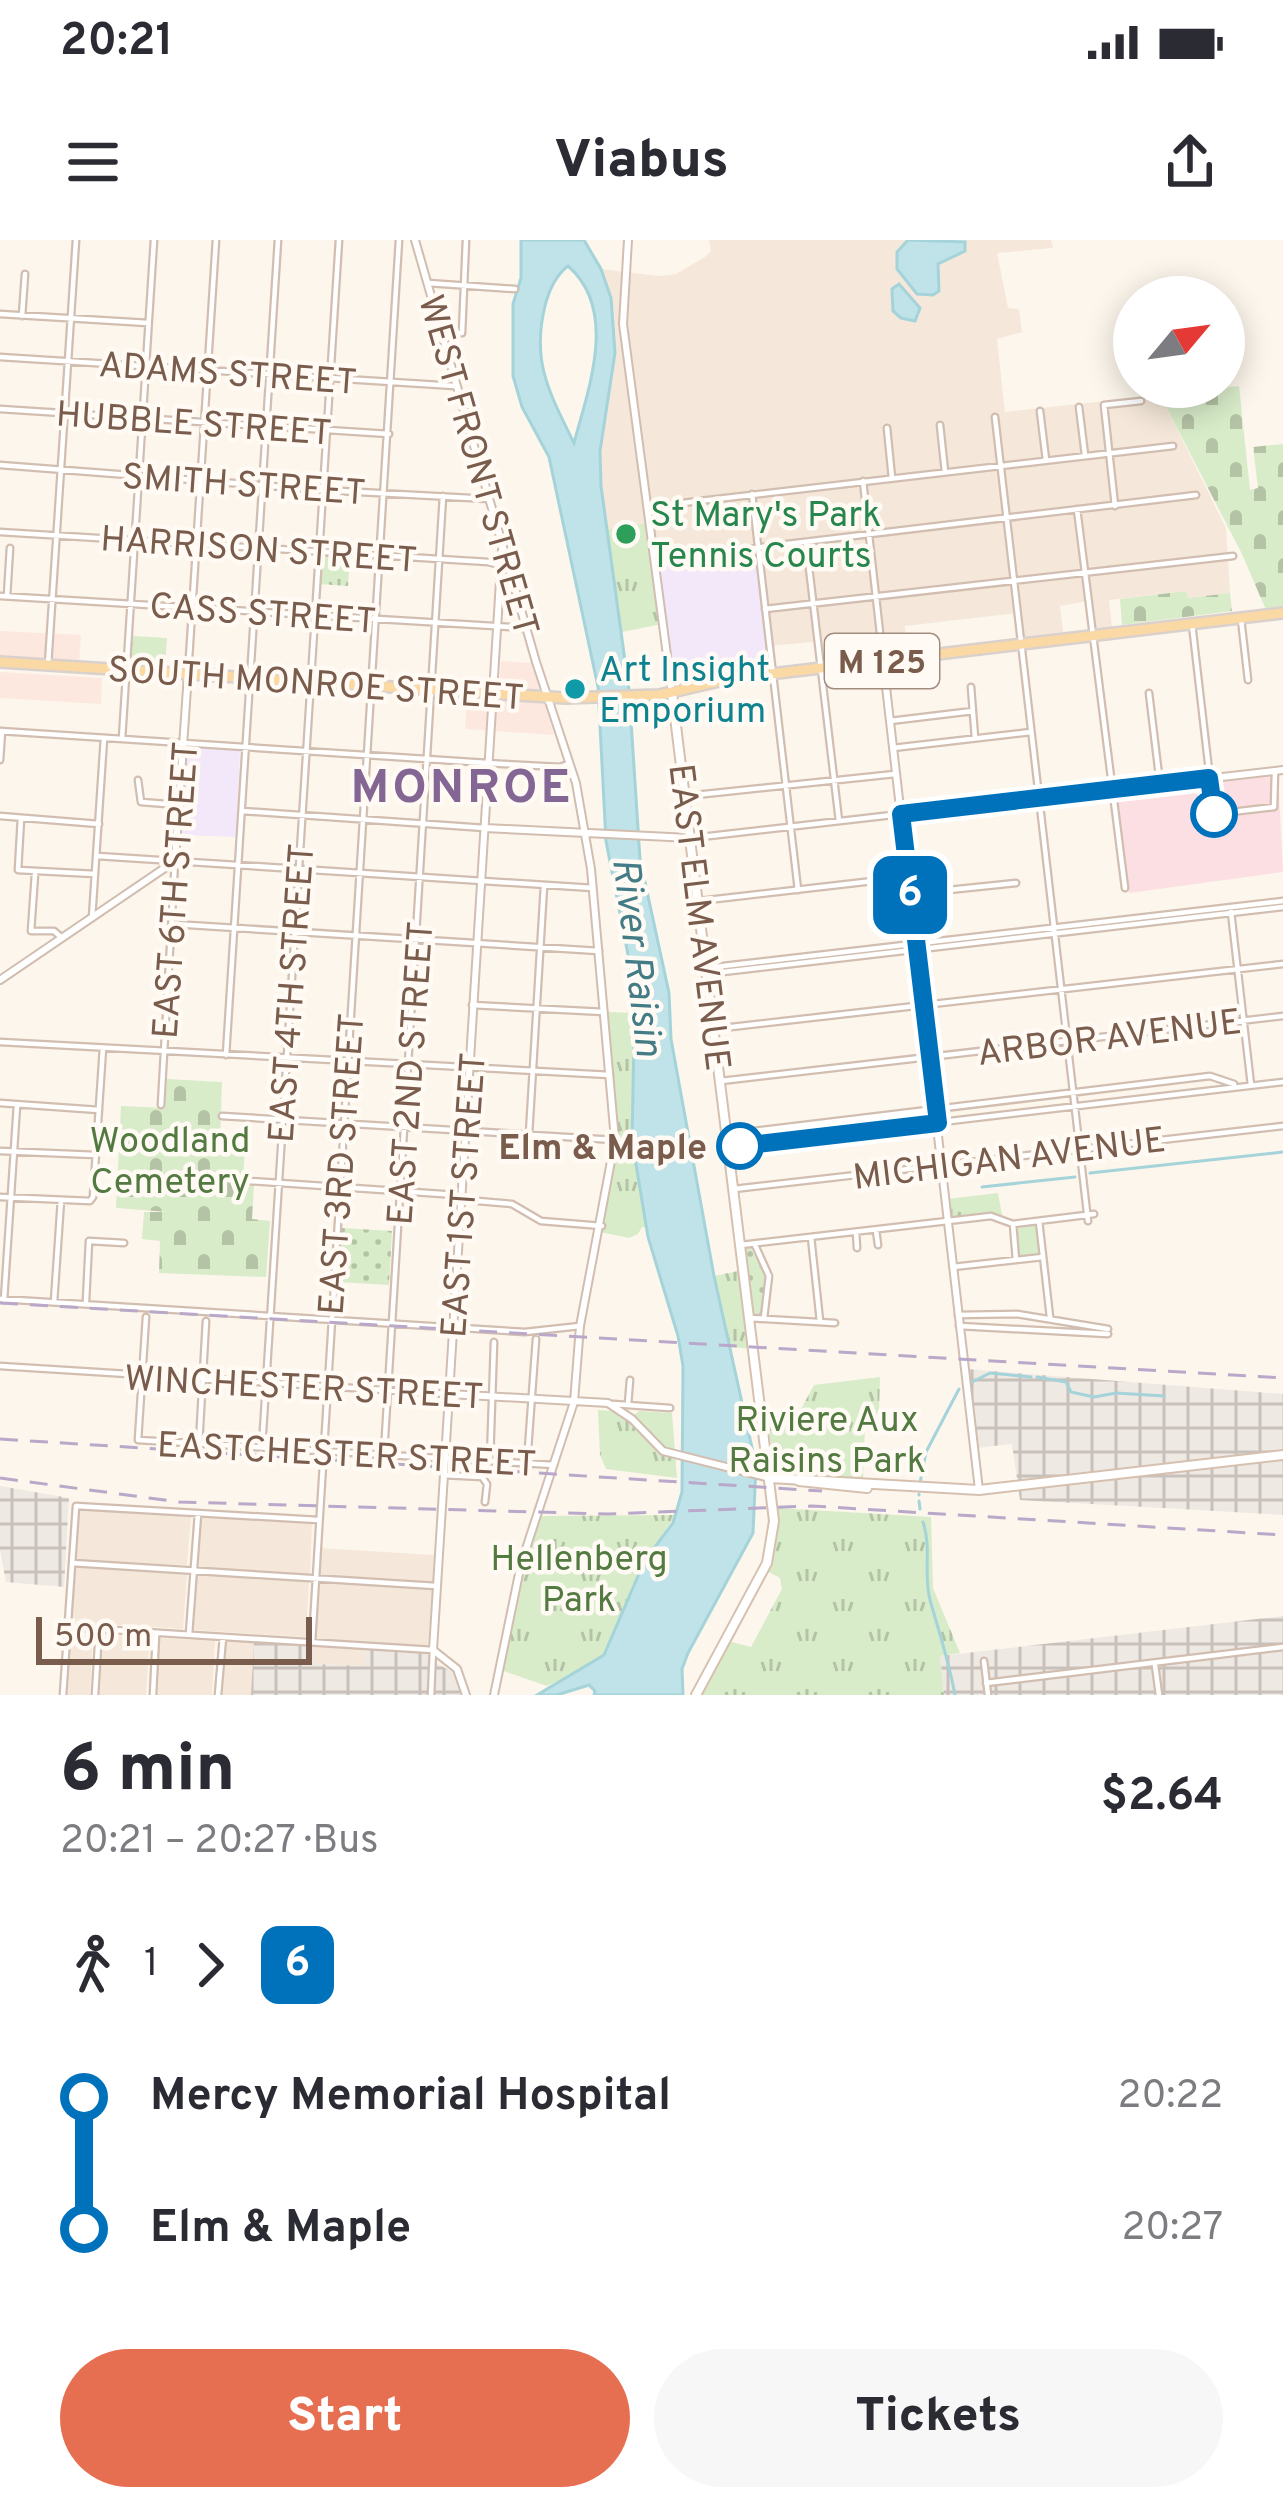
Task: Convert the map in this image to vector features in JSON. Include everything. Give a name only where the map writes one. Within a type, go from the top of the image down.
[{"type":"main road","name":"M 125","points":[[672,693],[716,681],[1283,614]]},
{"type":"main road","name":"SOUTH MONROE STREET","points":[[0,662],[493,695],[596,698],[672,693]]},
{"type":"main road","name":"EAST ELM AVENUE","points":[[672,693],[774,1521],[766,1563],[696,1695]]},
{"type":"main road","points":[[770,1478],[979,1490],[1283,1455]]},
{"type":"street","points":[[48,665],[76,240]]},
{"type":"street","points":[[122,739],[154,240]]},
{"type":"street","points":[[188,674],[216,240]]},
{"type":"street","points":[[226,1055],[278,240]]},
{"type":"street","name":"EAST 4TH STREET","points":[[262,1447],[339,240]]},
{"type":"street","name":"EAST 3RD STREET","points":[[312,1642],[399,240]]},
{"type":"street","name":"WEST FRONT STREET","points":[[415,240],[569,763],[585,834],[615,1141],[580,1326],[574,1402],[520,1564],[494,1695]]},
{"type":"street","points":[[441,335],[462,333],[466,240]]},
{"type":"street","points":[[628,240],[623,324],[672,693]]},
{"type":"street","points":[[22,316],[26,274]]},
{"type":"street","points":[[428,283],[515,289]]},
{"type":"street","points":[[0,314],[148,322]]},
{"type":"street","name":"ADAMS STREET","points":[[0,357],[456,386]]},
{"type":"street","points":[[1113,404],[1104,405],[1115,506]]},
{"type":"street","points":[[1079,407],[1085,455]]},
{"type":"street","name":"HUBBLE STREET","points":[[0,409],[388,434]]},
{"type":"street","points":[[1040,411],[1046,460]]},
{"type":"street","points":[[741,1245],[991,1216],[1013,1224],[1090,1217],[995,417]]},
{"type":"street","points":[[940,425],[945,472]]},
{"type":"street","points":[[887,428],[892,478]]},
{"type":"street","points":[[647,507],[1173,446]]},
{"type":"street","name":"SMITH STREET","points":[[0,465],[489,499]]},
{"type":"street","points":[[863,481],[979,1490]]},
{"type":"street","points":[[752,494],[797,890]]},
{"type":"street","points":[[653,560],[1196,495]]},
{"type":"street","name":"EAST 2ND STREET","points":[[385,1454],[443,496]]},
{"type":"street","points":[[1077,509],[1125,888]]},
{"type":"street","name":"HARRISON STREET","points":[[0,532],[502,566]]},
{"type":"street","points":[[806,542],[838,820]]},
{"type":"street","name":"EAST 1ST STREET","points":[[431,1695],[502,546]]},
{"type":"street","points":[[4,596],[10,548]]},
{"type":"street","points":[[765,609],[1233,556]]},
{"type":"street","points":[[502,566],[512,577]]},
{"type":"street","name":"CASS STREET","points":[[4,596],[526,628]]},
{"type":"street","points":[[1241,619],[1248,680]]},
{"type":"street","points":[[242,811],[692,838],[838,820],[901,814],[1209,778],[1279,771],[1274,806],[1214,814],[1209,778],[1192,624]]},
{"type":"street","name":"EAST 6TH STREET","points":[[161,1106],[188,674]]},
{"type":"street","points":[[971,687],[975,738]]},
{"type":"street","points":[[1149,693],[1160,784]]},
{"type":"street","points":[[890,721],[973,711]]},
{"type":"street","points":[[0,760],[1,731],[560,767],[569,763]]},
{"type":"street","points":[[893,748],[1032,732]]},
{"type":"street","points":[[92,918],[104,738]]},
{"type":"street","points":[[686,796],[896,774]]},
{"type":"street","points":[[138,780],[141,802],[179,805]]},
{"type":"street","points":[[0,816],[99,824]]},
{"type":"street","points":[[21,818],[18,870],[95,874]]},
{"type":"street","points":[[98,856],[593,888]]},
{"type":"street","points":[[0,980],[175,861]]},
{"type":"street","points":[[35,872],[31,931],[54,931],[62,938]]},
{"type":"street","points":[[699,901],[908,877]]},
{"type":"street","points":[[910,894],[1016,883]]},
{"type":"street","points":[[529,1135],[544,886]]},
{"type":"street","points":[[706,971],[1283,905]]},
{"type":"street","points":[[1230,910],[1251,1085]]},
{"type":"street","points":[[173,924],[599,952]]},
{"type":"street","points":[[714,1029],[1283,964]]},
{"type":"street","points":[[472,1006],[604,1012]]},
{"type":"street","name":"ARBOR AVENUE","points":[[721,1081],[1283,1016]]},
{"type":"street","points":[[0,1043],[610,1076]]},
{"type":"street","points":[[0,1197],[90,1202],[103,1048]]},
{"type":"street","points":[[728,1134],[1219,1077],[1239,1087]]},
{"type":"street","points":[[1219,1077],[1222,1088]]},
{"type":"street","points":[[729,1147],[1283,1082]]},
{"type":"street","points":[[1141,1085],[1142,1097]]},
{"type":"street","points":[[1004,1102],[1006,1113]]},
{"type":"street","points":[[0,1103],[99,1110]]},
{"type":"street","points":[[17,1105],[2,1299],[526,1332],[580,1326]]},
{"type":"street","points":[[222,1116],[615,1141]]},
{"type":"street","points":[[859,1118],[859,1131]]},
{"type":"street","name":"MICHIGAN AVENUE","points":[[734,1189],[1283,1126]]},
{"type":"street","points":[[789,1127],[790,1140]]},
{"type":"street","points":[[0,1150],[97,1155]]},
{"type":"street","points":[[250,1180],[462,1197],[512,1204],[542,1221],[602,1226]]},
{"type":"street","points":[[54,1302],[61,1200]]},
{"type":"street","points":[[1039,1221],[1050,1318]]},
{"type":"street","points":[[1013,1224],[1016,1260]]},
{"type":"street","points":[[876,1229],[878,1245]]},
{"type":"street","points":[[856,1232],[857,1248]]},
{"type":"street","points":[[811,1237],[820,1322]]},
{"type":"street","points":[[86,1304],[89,1241],[124,1243]]},
{"type":"street","points":[[755,1245],[770,1276],[764,1318]]},
{"type":"street","points":[[953,1267],[1042,1257]]},
{"type":"street","points":[[958,1316],[999,1313],[1050,1318],[1104,1331],[959,1326]]},
{"type":"street","points":[[144,1376],[146,1317]]},
{"type":"street","points":[[749,1318],[836,1323]]},
{"type":"street","points":[[200,1444],[206,1321]]},
{"type":"street","points":[[526,1463],[536,1340]]},
{"type":"street","points":[[490,1461],[494,1342]]},
{"type":"street","name":"WINCHESTER STREET","points":[[0,1366],[670,1408]]},
{"type":"street","name":"EASTCHESTER STREET","points":[[144,1376],[138,1440],[556,1465]]},
{"type":"street","points":[[628,1405],[630,1380]]},
{"type":"street","points":[[608,1403],[663,1451],[770,1478]]},
{"type":"street","points":[[443,1475],[482,1477],[487,1484],[485,1502]]},
{"type":"street","points":[[63,1695],[76,1505],[319,1520]]},
{"type":"street","points":[[189,1634],[198,1514]]},
{"type":"street","points":[[72,1563],[436,1586]]},
{"type":"street","points":[[66,1627],[434,1650],[457,1670],[466,1695]]},
{"type":"street","points":[[95,1695],[99,1629]]},
{"type":"street","points":[[152,1695],[156,1634]]},
{"type":"street","points":[[218,1695],[223,1637]]},
{"type":"street","points":[[986,1683],[1283,1648]]},
{"type":"street","points":[[984,1661],[988,1695]]},
{"type":"street","points":[[1155,1663],[1159,1695]]},
{"type":"shaded area","points":[[709,240],[1051,240],[1053,248],[997,253],[1008,308],[1019,309],[1022,332],[997,339],[1005,412],[1113,400],[1113,408],[1166,408],[1226,528],[1230,593],[1187,598],[1185,591],[1109,600],[1112,628],[1093,630],[1088,601],[1060,606],[1063,632],[1021,638],[1017,613],[905,626],[907,652],[883,654],[880,636],[769,646],[653,560],[649,526],[605,530],[600,451],[615,353],[611,298],[601,269],[676,274],[711,251]]},
{"type":"shaded area","points":[[758,547],[773,674],[672,693],[653,560]]},
{"type":"shaded area","points":[[0,631],[81,635],[79,664],[0,659]]},
{"type":"shaded area","points":[[501,661],[532,663],[554,735],[465,729],[467,700],[498,701]]},
{"type":"shaded area","points":[[0,672],[102,678],[101,704],[0,698]]},
{"type":"shaded area","points":[[185,747],[240,750],[236,837],[181,835]]},
{"type":"shaded area","points":[[1278,774],[1283,872],[1129,893],[1116,794]]},
{"type":"shaded area","points":[[967,1369],[1283,1394],[1283,1515],[1020,1500],[1012,1444],[976,1448]]},
{"type":"shaded area","points":[[0,1486],[69,1498],[64,1587],[6,1582],[0,1549]]},
{"type":"shaded area","points":[[78,1509],[191,1517],[187,1565],[75,1561]]},
{"type":"shaded area","points":[[200,1517],[312,1522],[310,1575],[198,1568]]},
{"type":"shaded area","points":[[319,1548],[434,1555],[434,1584],[319,1575]]},
{"type":"shaded area","points":[[74,1567],[187,1574],[183,1629],[71,1622]]},
{"type":"shaded area","points":[[197,1574],[309,1582],[306,1637],[193,1630]]},
{"type":"shaded area","points":[[317,1581],[433,1588],[428,1646],[314,1640]]},
{"type":"shaded area","points":[[1283,1616],[1283,1695],[944,1695],[940,1656]]},
{"type":"shaded area","points":[[70,1632],[93,1634],[90,1695],[66,1695]]},
{"type":"shaded area","points":[[102,1634],[150,1637],[146,1695],[99,1695]]},
{"type":"shaded area","points":[[159,1638],[215,1641],[212,1695],[156,1695]]},
{"type":"shaded area","points":[[225,1641],[254,1641],[251,1695],[222,1695]]},
{"type":"shaded area","points":[[254,1641],[314,1644],[314,1664],[365,1666],[366,1649],[429,1652],[429,1659],[454,1673],[461,1695],[251,1695]]},
{"type":"shaded area","points":[[314,1644],[366,1649],[365,1666],[313,1664]]},
{"type":"green space","points":[[1167,408],[1241,408],[1250,490],[1258,488],[1253,447],[1283,444],[1283,608],[1266,610]]},
{"type":"green space","points":[[649,523],[662,624],[622,632],[605,530]]},
{"type":"green space","points":[[325,554],[350,556],[348,586],[318,584]]},
{"type":"green space","points":[[1186,591],[1188,598],[1230,593],[1232,611],[1122,625],[1120,599]]},
{"type":"green space","points":[[133,636],[167,638],[165,666],[131,664]]},
{"type":"green space","points":[[605,1012],[636,1013],[631,1129],[647,1228],[629,1238],[600,1232],[615,1140]]},
{"type":"green space","name":"Woodland Cemetery","points":[[167,1079],[222,1082],[220,1143],[245,1144],[243,1182],[254,1183],[252,1219],[270,1221],[266,1277],[159,1273],[160,1241],[142,1239],[144,1212],[168,1212],[116,1208],[121,1106],[165,1108]]},
{"type":"green space","points":[[998,1193],[1003,1220],[949,1217],[947,1199]]},
{"type":"green space","points":[[1036,1224],[1040,1254],[1019,1257],[1015,1229]]},
{"type":"green space","points":[[341,1228],[392,1231],[389,1285],[338,1282]]},
{"type":"green space","points":[[751,1248],[766,1279],[760,1317],[753,1317],[744,1249]]},
{"type":"green space","points":[[743,1270],[753,1349],[731,1347],[714,1276]]},
{"type":"green space","name":"Riviere Aux Raisins Park","points":[[880,1377],[879,1412],[865,1426],[863,1479],[776,1475],[766,1413],[800,1411],[814,1385]]},
{"type":"green space","points":[[598,1410],[614,1411],[627,1421],[639,1411],[672,1413],[677,1478],[606,1469],[600,1455]]},
{"type":"green space","points":[[776,1508],[931,1517],[933,1588],[960,1653],[940,1656],[944,1695],[700,1695],[728,1641],[751,1647],[782,1589],[780,1578],[765,1570],[777,1534]]},
{"type":"green space","name":"Hellenberg Park","points":[[676,1515],[645,1560],[604,1655],[595,1664],[547,1686],[501,1670],[522,1573],[541,1516]]},
{"type":"green space","points":[[567,1537],[589,1544],[588,1556],[580,1564],[561,1562]]},
{"type":"water","name":"River Raisin","points":[[521,240],[584,240],[611,298],[615,353],[600,451],[601,486],[629,690],[640,859],[669,993],[671,1039],[714,1276],[756,1466],[753,1533],[688,1653],[682,1669],[683,1695],[594,1695],[589,1685],[557,1695],[537,1695],[604,1655],[645,1560],[673,1523],[682,1492],[683,1366],[648,1237],[632,1140],[635,991],[606,841],[598,687],[549,457],[522,407],[513,376],[513,304],[521,278]],"holes":[[[568,266],[583,284],[596,327],[595,351],[574,443],[545,377],[541,326],[551,289],[563,270]]]},
{"type":"water","points":[[908,240],[965,242],[965,251],[938,264],[939,291],[933,295],[917,294],[897,269],[897,252]]},
{"type":"water","points":[[899,284],[920,308],[915,321],[893,311],[892,289]]},
{"type":"waterway","points":[[1090,1173],[1283,1152]]},
{"type":"waterway","points":[[982,1187],[1075,1177]]},
{"type":"waterway","points":[[970,1383],[990,1373],[1031,1377]]},
{"type":"waterway","points":[[1037,1377],[1066,1382],[1071,1392],[1094,1397],[1116,1393],[1164,1396]]},
{"type":"waterway","points":[[920,1483],[926,1452],[959,1389]]},
{"type":"waterway","points":[[919,1501],[920,1509]]},
{"type":"waterway","points":[[923,1522],[928,1590],[955,1695]]},
{"type":"railway","points":[[0,1303],[1283,1378]]},
{"type":"railway","points":[[0,1439],[822,1491]]},
{"type":"railway","points":[[0,1478],[179,1502],[607,1514],[812,1506],[1283,1535]]},
{"type":"bus line","name":"6","points":[[740,1146],[938,1123],[901,814],[1209,778],[1214,814]]},
{"type":"place","name":"St Mary's Park Tennis Courts","points":[[626,534]]},
{"type":"place","name":"Art Insight Emporium","points":[[575,689]]},
{"type":"place","name":"Elm & Maple","points":[[740,1146]]},
{"type":"district","name":"MONROE","points":[[462,785]]}]
